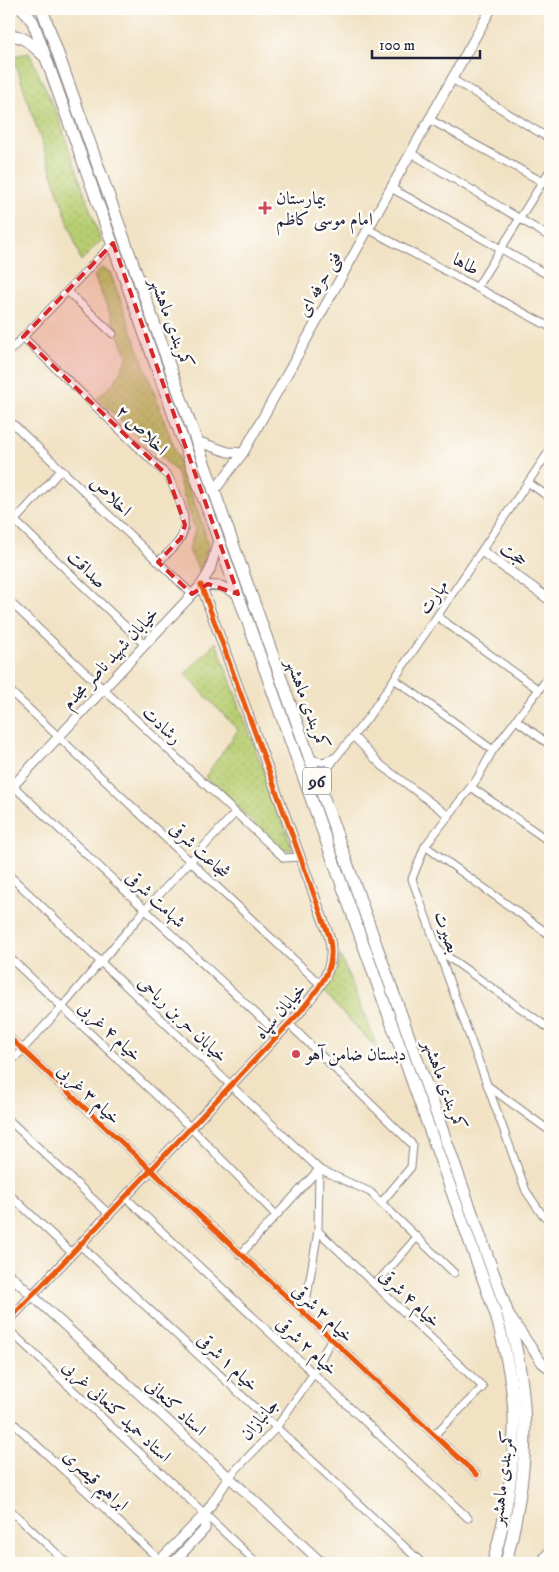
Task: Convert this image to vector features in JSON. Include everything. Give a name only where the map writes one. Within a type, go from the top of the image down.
[{"type":"main road","name":"کمربندی ماهشهر","points":[[42,9],[507,1311],[518,1350],[526,1416],[523,1479],[506,1563]]},
{"type":"main road","name":"96","points":[[29,11],[44,56]]},
{"type":"main road","points":[[9,36],[15,35],[21,38],[44,56]]},
{"type":"main road","name":"کمربندی ماهشهر","points":[[44,56],[113,243],[496,1315],[510,1377],[514,1416],[511,1478],[494,1563]]},
{"type":"street","name":"فنی حرفه ای","points":[[214,491],[243,453],[490,9]]},
{"type":"street","points":[[452,79],[550,139]]},
{"type":"street","points":[[429,119],[547,184]]},
{"type":"street","points":[[411,152],[550,237]]},
{"type":"street","points":[[477,287],[520,220],[547,184],[550,170]]},
{"type":"street","points":[[391,188],[550,276]]},
{"type":"street","name":"طاها","points":[[368,229],[550,327]]},
{"type":"street","points":[[9,352],[113,243]]},
{"type":"street","points":[[67,291],[114,334]]},
{"type":"street","name":"اخلاص ۲","points":[[23,337],[168,476],[175,488],[184,525],[181,538],[158,562]]},
{"type":"street","name":"اخلاص","points":[[9,420],[192,594]]},
{"type":"street","points":[[196,441],[228,452],[243,453]]},
{"type":"street","name":"مهارت","points":[[320,789],[329,767],[394,680],[483,552],[550,450]]},
{"type":"street","points":[[9,527],[12,518],[62,470]]},
{"type":"street","points":[[529,483],[550,498]]},
{"type":"street","name":"صداقت","points":[[12,518],[145,645]]},
{"type":"street","name":"خیابان شهید ناصر مجدم","points":[[10,786],[59,737],[201,585],[212,562],[218,538]]},
{"type":"street","name":"حجت","points":[[483,552],[550,600]]},
{"type":"street","points":[[201,585],[221,586],[238,594]]},
{"type":"street","name":"خیابان سپاه","points":[[9,1320],[279,1035],[321,984],[330,966],[332,946],[201,585]]},
{"type":"street","name":"رشادت","points":[[9,601],[284,858],[300,857]]},
{"type":"street","points":[[438,616],[539,690]]},
{"type":"street","name":"بصیرت","points":[[550,675],[493,750],[471,787],[426,846],[412,879],[526,1191],[541,1213],[550,1221]]},
{"type":"street","points":[[394,680],[493,750]]},
{"type":"street","name":"شجاعت شرقی","points":[[9,690],[321,984]]},
{"type":"street","points":[[516,720],[550,746]]},
{"type":"street","points":[[354,736],[381,765],[448,816]]},
{"type":"street","points":[[309,758],[323,762],[336,757]]},
{"type":"street","name":"شهامت شرقی","points":[[10,786],[279,1035]]},
{"type":"street","points":[[471,787],[550,842]]},
{"type":"street","points":[[9,1064],[62,1007],[145,910],[235,813]]},
{"type":"street","points":[[426,846],[550,935]]},
{"type":"street","name":"خیابان حر بن ریاحی","points":[[9,875],[319,1169],[370,1192],[454,1273]]},
{"type":"street","points":[[437,949],[550,1030]]},
{"type":"street","name":"خیام ۴ غربی","points":[[9,957],[191,1128]]},
{"type":"street","points":[[288,1024],[413,1145],[412,1167],[381,1203]]},
{"type":"street","name":"خیام ۳ غربی","points":[[9,1037],[150,1171]]},
{"type":"street","points":[[488,1086],[550,1131]]},
{"type":"street","points":[[9,1120],[108,1214]]},
{"type":"street","points":[[191,1128],[276,1215]]},
{"type":"street","points":[[240,1254],[319,1169]]},
{"type":"street","points":[[304,1314],[318,1230],[319,1169]]},
{"type":"street","name":"خیام ۳ شرقی","points":[[150,1171],[477,1475]]},
{"type":"street","points":[[9,1194],[72,1253]]},
{"type":"street","name":"خیام ۲ شرقی","points":[[125,1196],[468,1518]]},
{"type":"street","name":"خیام ۴ شرقی","points":[[318,1230],[483,1387],[434,1435]]},
{"type":"street","points":[[374,1285],[417,1237]]},
{"type":"street","name":"خیام ۱ شرقی","points":[[80,1245],[422,1563]]},
{"type":"street","name":"استاد کنعانی","points":[[9,1274],[322,1563]]},
{"type":"street","points":[[507,1311],[542,1363],[550,1369]]},
{"type":"street","name":"استاد حمید کنعانی غربی","points":[[9,1330],[257,1563]]},
{"type":"street","name":"جانبازان","points":[[205,1514],[229,1478],[276,1428],[314,1374],[331,1339]]},
{"type":"street","name":"ابراهیم قیصری","points":[[9,1419],[160,1562]]},
{"type":"street","points":[[9,1508],[67,1563]]},
{"type":"street","points":[[160,1562],[205,1514]]},
{"type":"street","points":[[172,1563],[205,1529],[205,1514]]},
{"type":"street","points":[[541,1563],[550,1550]]},
{"type":"highlighted area","points":[[113,243],[238,594],[208,584],[192,594],[158,562],[181,538],[185,525],[168,476],[23,337]]},
{"type":"green space","points":[[29,53],[58,116],[101,241],[81,261],[13,56]]},
{"type":"green space","points":[[101,268],[110,272],[204,529],[208,546],[200,572],[189,550],[195,530],[176,471],[97,398],[114,383],[128,357],[94,276]]},
{"type":"green space","points":[[216,642],[293,850],[283,850],[205,777],[238,730],[185,674]]},
{"type":"green space","points":[[340,955],[379,1051],[322,991],[337,970]]},
{"type":"cycle path","points":[[9,1320],[299,1013],[319,987],[331,959],[329,936],[201,585]]},
{"type":"cycle path","points":[[9,1037],[477,1475]]},
{"type":"place","name":"بیمارستان امام موسی کاظم","points":[[265,208]]},
{"type":"place","name":"دبستان ضامن آهو","points":[[296,1054]]}]
